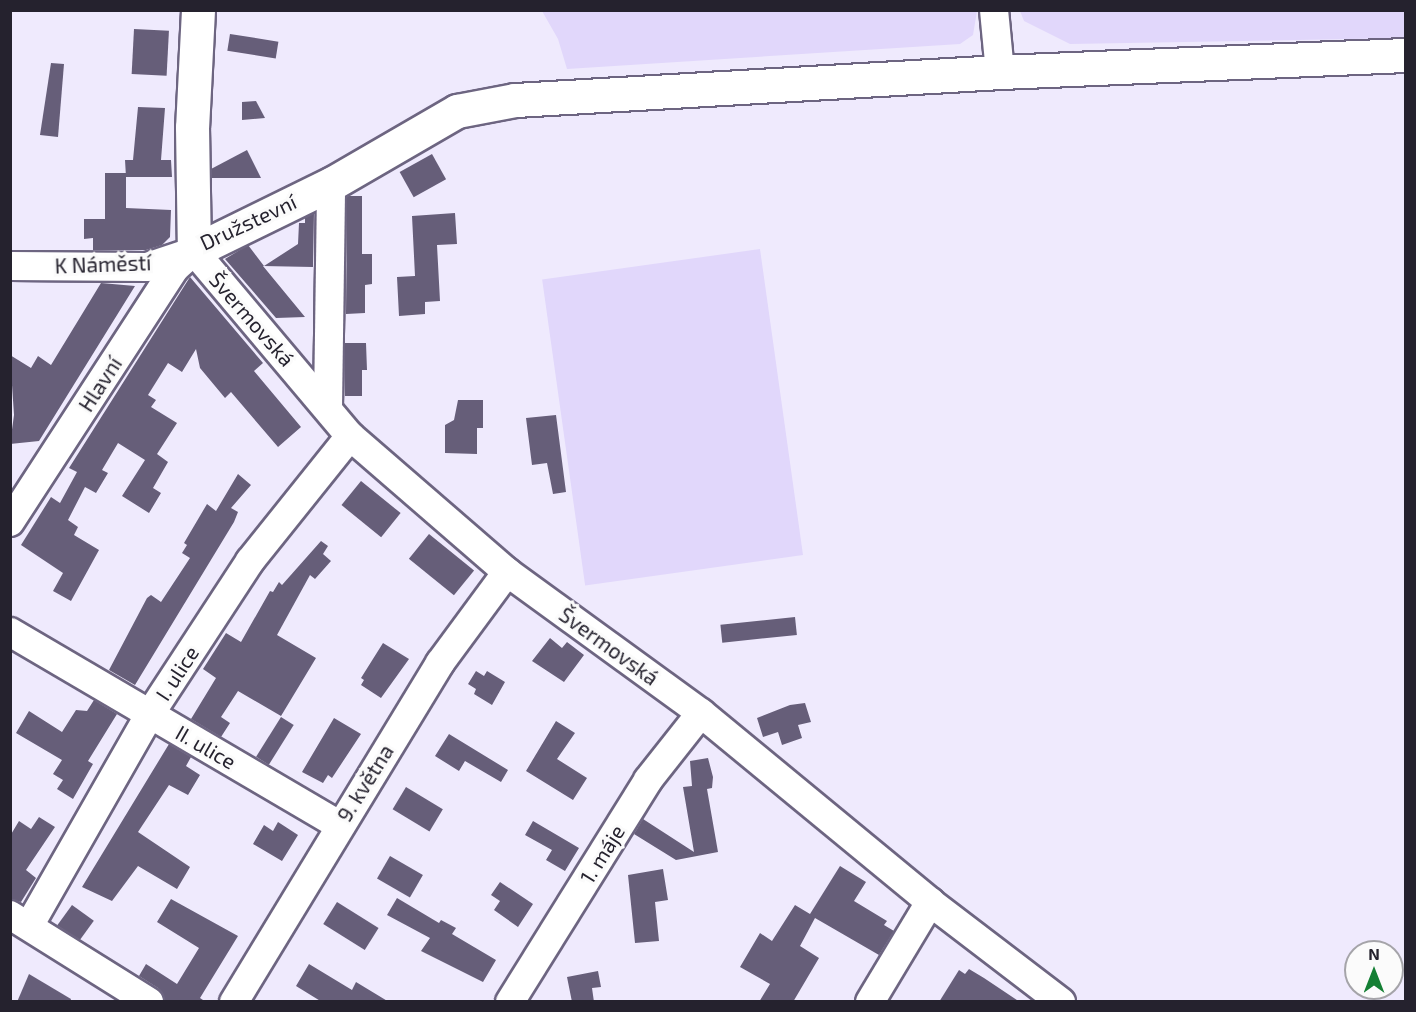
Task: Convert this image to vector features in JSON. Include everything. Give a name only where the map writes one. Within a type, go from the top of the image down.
[{"type":"main road","name":"Družstevní","points":[[198,10],[192,128],[194,251],[331,183],[457,111],[515,100],[1000,72],[1406,55]]},
{"type":"street","points":[[994,10],[1000,72]]},
{"type":"street","points":[[328,407],[331,183]]},
{"type":"street","name":"K Náměstí","points":[[10,266],[147,267],[194,251]]},
{"type":"street","name":"Švermovská","points":[[194,251],[328,407],[350,436],[507,572],[701,713],[930,902],[1061,1002]]},
{"type":"street","name":"Hlavní","points":[[10,522],[175,268],[194,251]]},
{"type":"street","name":"I. ulice","points":[[20,921],[150,714],[250,561],[350,436]]},
{"type":"street","name":"9. května","points":[[234,1002],[339,825],[440,663],[507,572]]},
{"type":"street","name":"II. ulice","points":[[10,632],[339,825]]},
{"type":"street","name":"1. máje","points":[[510,1002],[648,780],[701,713]]},
{"type":"street","points":[[870,1002],[930,902]]},
{"type":"street","points":[[20,921],[149,1002]]},
{"type":"shaded area","points":[[542,11],[977,11],[973,35],[960,44],[567,69],[558,39]]},
{"type":"shaded area","points":[[1020,11],[1405,11],[1405,38],[1070,44],[1024,21]]},
{"type":"shaded area","points":[[760,249],[803,555],[585,586],[542,280]]},
{"type":"building","points":[[134,29],[169,31],[167,76],[132,74]]},
{"type":"building","points":[[230,34],[278,42],[276,58],[227,51]]},
{"type":"building","points":[[51,63],[64,64],[58,137],[40,135]]},
{"type":"building","points":[[256,101],[265,118],[242,120],[242,102]]},
{"type":"building","points":[[138,107],[165,108],[161,160],[171,160],[172,177],[126,177],[125,160],[133,160]]},
{"type":"building","points":[[247,150],[261,178],[212,178],[211,169]]},
{"type":"building","points":[[432,154],[446,179],[414,197],[400,172]]},
{"type":"building","points":[[105,173],[126,173],[126,208],[171,210],[170,237],[162,245],[146,250],[93,250],[93,238],[84,239],[84,219],[105,219]]},
{"type":"building","points":[[347,196],[362,196],[362,254],[372,254],[372,284],[365,285],[365,313],[346,314]]},
{"type":"building","points":[[314,213],[313,267],[263,266],[305,317],[276,318],[225,259],[248,245],[264,266],[298,244],[299,223],[305,223],[305,217]]},
{"type":"building","points":[[455,213],[457,244],[437,245],[440,301],[425,302],[425,314],[399,316],[397,277],[415,276],[412,216]]},
{"type":"building","points":[[190,277],[263,363],[254,371],[301,427],[278,447],[231,392],[225,398],[200,368],[196,349],[182,372],[168,363],[148,395],[156,400],[151,407],[177,423],[157,454],[168,462],[153,488],[161,493],[149,513],[122,496],[145,460],[118,443],[102,470],[108,473],[96,493],[85,487],[68,520],[78,527],[74,535],[99,550],[71,601],[53,591],[63,573],[21,545],[51,497],[60,503],[77,472],[69,468]]},
{"type":"building","points":[[101,283],[135,286],[39,441],[10,444],[14,415],[10,355],[31,368],[38,356],[51,365]]},
{"type":"building","points":[[345,343],[366,343],[367,370],[362,370],[362,396],[345,396]]},
{"type":"building","points":[[458,400],[483,400],[483,428],[477,428],[477,454],[445,453],[445,425],[454,420]]},
{"type":"building","points":[[556,415],[566,492],[553,494],[547,463],[532,465],[526,418]]},
{"type":"building","points":[[238,474],[251,485],[231,508],[238,512],[234,522],[135,685],[109,670],[147,598],[151,595],[161,602],[190,558],[182,553],[187,545],[184,543],[207,504],[216,511]]},
{"type":"building","points":[[361,481],[401,513],[381,537],[341,505]]},
{"type":"building","points":[[429,534],[474,571],[454,595],[409,559]]},
{"type":"building","points":[[321,541],[328,546],[323,554],[331,561],[315,579],[310,575],[277,635],[316,658],[281,716],[238,691],[221,717],[230,723],[221,737],[191,719],[216,678],[203,669],[226,633],[241,642],[270,591],[273,592],[279,582],[282,585]]},
{"type":"building","points":[[795,617],[797,635],[722,643],[720,625]]},
{"type":"building","points":[[550,638],[562,648],[567,642],[584,655],[564,682],[532,661]]},
{"type":"building","points":[[383,643],[409,659],[381,698],[361,685],[364,680],[361,678]]},
{"type":"building","points":[[476,671],[484,676],[487,671],[505,682],[492,705],[474,694],[476,689],[468,684]]},
{"type":"building","points":[[94,700],[117,714],[88,761],[93,764],[73,799],[57,789],[63,780],[53,774],[62,760],[16,733],[29,711],[62,732],[76,710],[87,711]]},
{"type":"building","points":[[805,703],[811,722],[798,725],[802,738],[782,745],[778,732],[763,737],[757,718],[790,705]]},
{"type":"building","points":[[281,717],[294,725],[269,765],[256,757]]},
{"type":"building","points":[[334,718],[361,734],[332,778],[328,775],[323,783],[302,772]]},
{"type":"building","points":[[556,721],[575,733],[557,759],[587,778],[573,800],[526,771]]},
{"type":"building","points":[[449,734],[508,770],[501,782],[465,761],[459,771],[435,756]]},
{"type":"building","points":[[169,744],[191,757],[186,766],[200,775],[188,795],[169,785],[138,832],[190,867],[177,889],[138,866],[112,901],[82,887]]},
{"type":"building","points":[[708,758],[713,777],[712,788],[707,789],[718,852],[676,860],[634,834],[643,819],[694,852],[683,787],[692,786],[690,761]]},
{"type":"building","points":[[406,787],[443,809],[429,831],[393,809]]},
{"type":"building","points":[[39,817],[55,827],[26,870],[36,878],[21,902],[10,899],[10,836],[19,821],[31,829]]},
{"type":"building","points":[[533,821],[579,848],[565,871],[546,860],[552,850],[525,835]]},
{"type":"building","points":[[278,822],[298,835],[282,861],[253,844],[264,825],[273,831]]},
{"type":"building","points":[[390,856],[423,875],[410,898],[377,879]]},
{"type":"building","points":[[840,866],[866,882],[854,901],[887,921],[884,925],[894,931],[879,955],[815,918],[800,946],[819,958],[793,1002],[759,1002],[770,984],[740,967],[760,933],[772,941],[795,905],[810,914]]},
{"type":"building","points":[[663,869],[668,900],[655,902],[659,941],[635,943],[628,875]]},
{"type":"building","points":[[500,882],[533,904],[518,927],[494,910],[500,901],[491,895]]},
{"type":"building","points":[[397,898],[439,923],[441,920],[456,928],[452,934],[496,960],[483,982],[421,951],[430,938],[387,915]]},
{"type":"building","points":[[171,899],[238,936],[200,998],[206,1002],[166,1002],[158,988],[139,976],[146,964],[177,984],[199,948],[157,922]]},
{"type":"building","points":[[337,902],[379,928],[365,950],[323,924]]},
{"type":"building","points":[[72,905],[94,921],[79,941],[57,925]]},
{"type":"building","points":[[309,964],[352,990],[356,982],[389,1002],[322,1002],[296,986]]},
{"type":"building","points":[[969,969],[1020,1002],[939,1002],[959,970],[965,974]]},
{"type":"building","points":[[598,971],[601,987],[592,988],[594,1002],[572,1002],[567,977]]},
{"type":"building","points":[[29,974],[71,999],[70,1002],[17,1002]]}]
